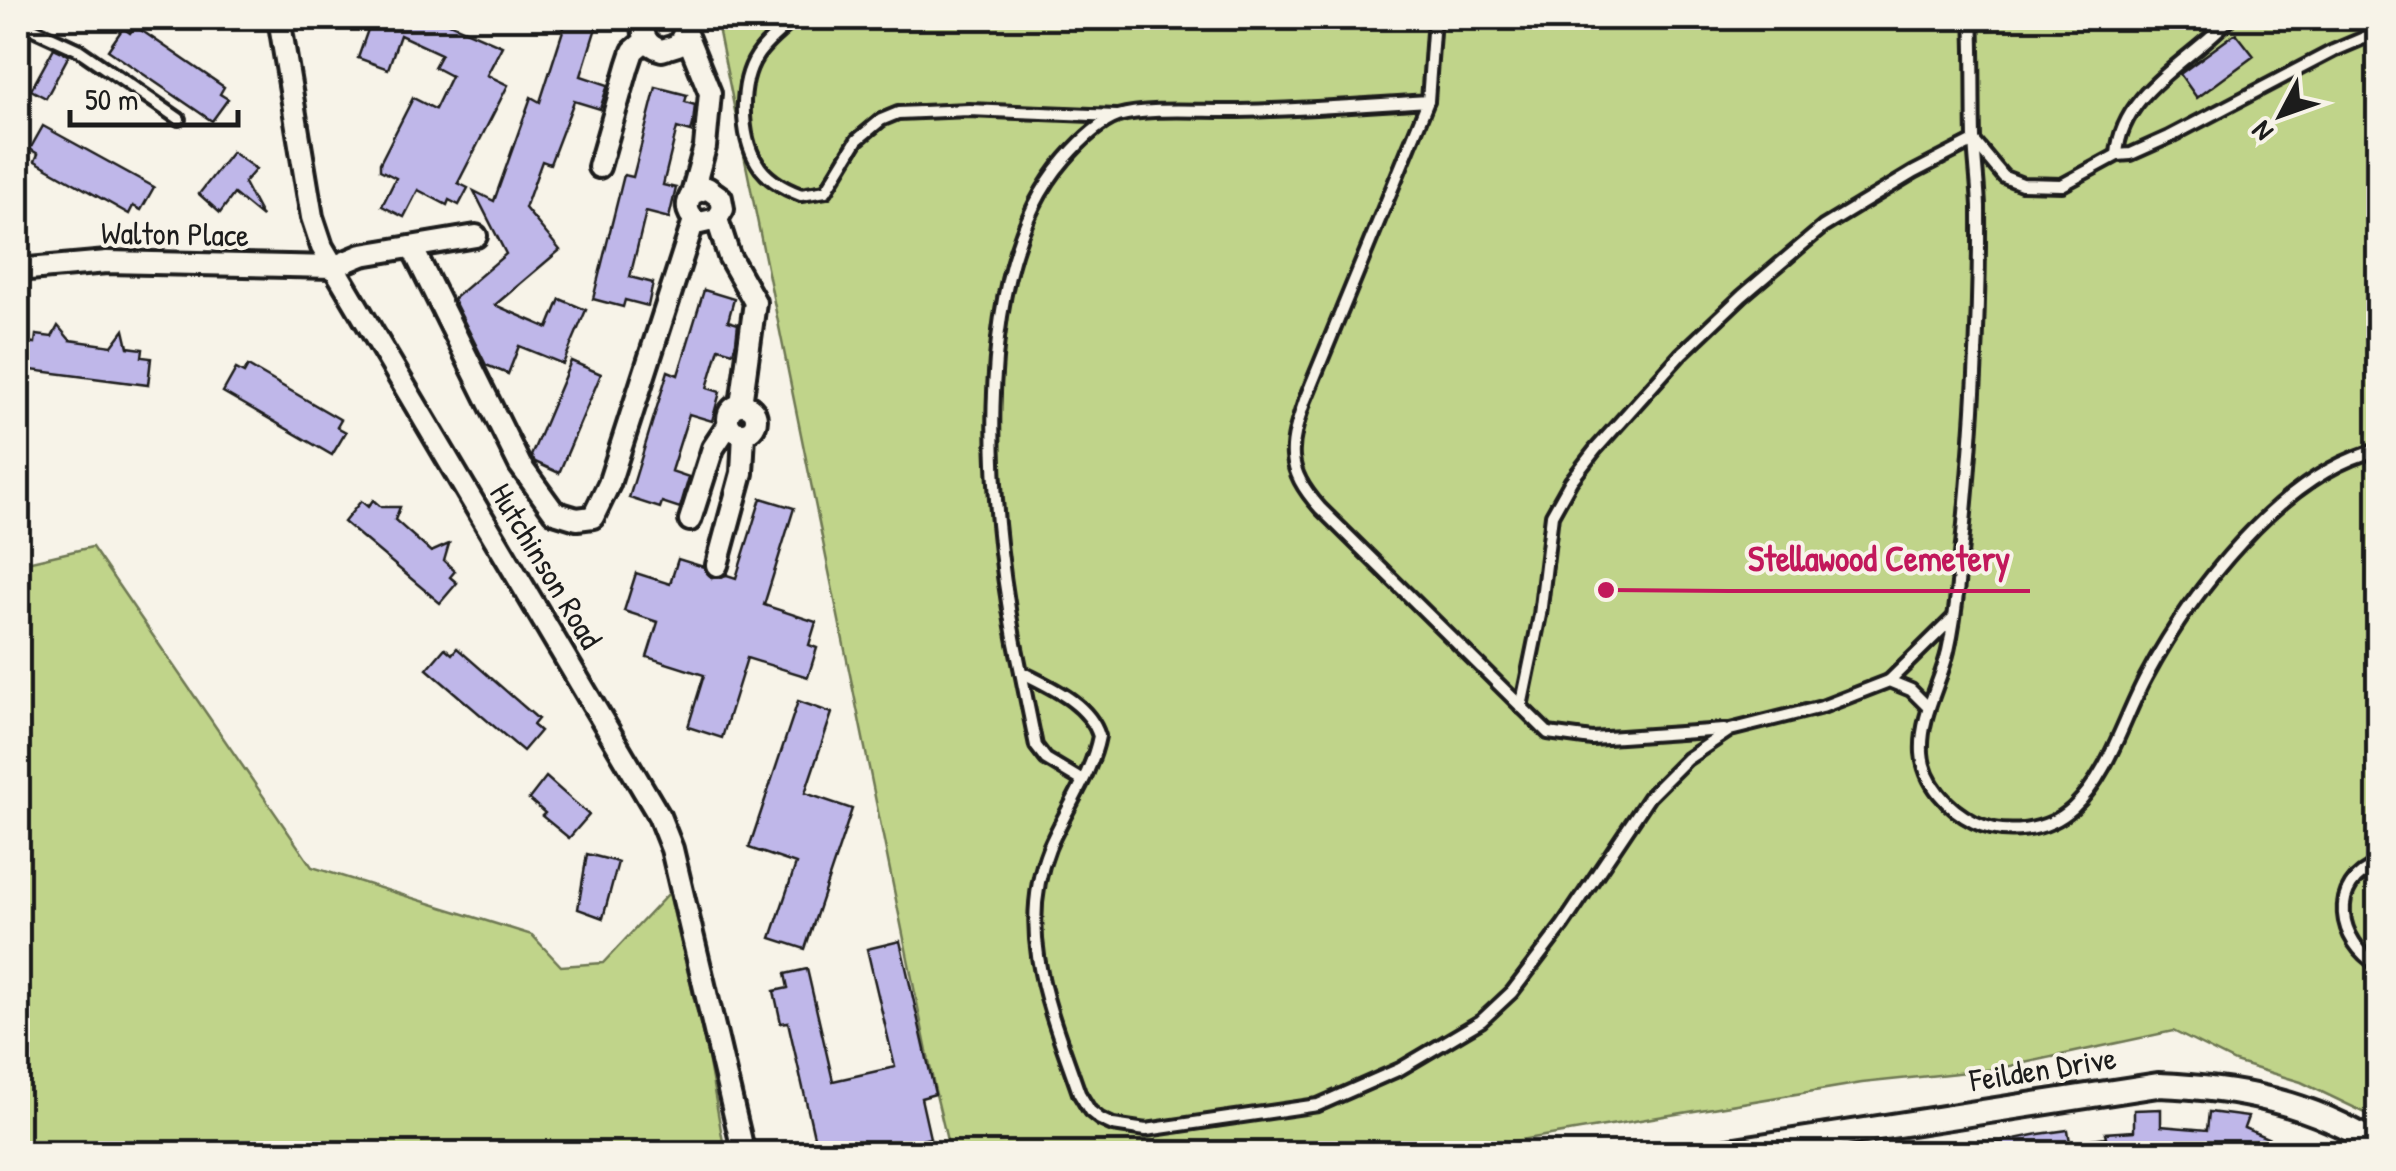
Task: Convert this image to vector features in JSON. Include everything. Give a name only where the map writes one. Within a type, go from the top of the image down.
[{"type":"street","name":"Hutchinson Road","points":[[279,18],[312,217],[333,267],[660,816],[672,849],[744,1154]]},
{"type":"street","points":[[648,18],[644,24],[646,40],[656,48],[695,60]]},
{"type":"street","points":[[668,50],[682,40],[682,23]]},
{"type":"street","points":[[682,23],[710,93],[705,147],[687,205],[704,221],[752,292],[756,310],[740,405],[756,415],[754,427],[736,429],[713,448],[690,520]]},
{"type":"street","points":[[599,168],[633,52],[646,40]]},
{"type":"street","points":[[412,247],[520,465],[554,512],[577,519],[593,517],[610,484],[704,221],[723,209],[705,147]]},
{"type":"street","points":[[692,194],[707,188],[721,198]]},
{"type":"street","name":"Walton Place","points":[[18,270],[107,262],[333,267],[362,255],[476,236]]},
{"type":"street","points":[[718,565],[742,473],[736,429]]},
{"type":"street","name":"Feilden Drive","points":[[1709,1154],[2158,1086],[2218,1088],[2268,1098],[2314,1112],[2378,1146]]},
{"type":"lane","points":[[796,18],[758,53],[746,91],[746,119],[756,162],[766,175],[801,195],[826,190],[856,140],[881,120],[898,113],[969,110],[1118,116],[1428,101]]},
{"type":"lane","points":[[1434,18],[1428,101],[1293,438],[1291,457],[1304,489],[1320,508],[1548,733],[1566,737],[1592,740],[1730,730],[1822,707],[1889,682],[1953,618]]},
{"type":"lane","points":[[1972,18],[1979,204],[1975,333],[1958,586],[1949,650],[1928,707],[1922,748],[1924,764],[1941,797],[1976,823],[2017,831],[2058,820],[2097,778],[2164,646],[2232,554],[2306,486],[2341,464],[2378,450]]},
{"type":"lane","points":[[2116,155],[2118,139],[2149,91],[2230,18]]},
{"type":"lane","points":[[18,22],[79,50],[179,118]]},
{"type":"lane","points":[[1974,141],[2004,177],[2022,184],[2062,184],[2116,155],[2132,154],[2168,137],[2378,32]]},
{"type":"lane","points":[[1082,780],[1046,759],[1036,746],[1000,547],[994,406],[1012,257],[1034,201],[1078,144],[1118,116]]},
{"type":"lane","points":[[1521,707],[1540,615],[1552,515],[1595,450],[1681,354],[1823,227],[1974,141]]},
{"type":"lane","points":[[1022,672],[1082,708],[1094,722],[1098,741],[1042,870],[1033,924],[1034,950],[1084,1102],[1090,1111],[1113,1125],[1146,1130],[1318,1106],[1400,1069],[1463,1033],[1499,1005],[1541,956],[1648,797],[1686,760],[1730,730]]},
{"type":"lane","points":[[1889,682],[1912,690],[1928,707]]},
{"type":"lane","points":[[2378,865],[2357,876],[2345,897],[2344,918],[2351,940],[2378,965]]},
{"type":"green space","points":[[716,18],[2378,18],[2378,1119],[2301,1082],[2235,1062],[2173,1031],[1996,1069],[1862,1083],[1443,1153],[950,1153]]},
{"type":"green space","points":[[92,547],[312,867],[532,935],[561,966],[603,963],[669,893],[708,1057],[725,1153],[18,1153],[18,564]]},
{"type":"building","points":[[365,18],[438,18],[502,46],[487,75],[508,85],[458,183],[468,188],[459,205],[449,200],[447,205],[418,190],[404,217],[382,206],[396,178],[380,170],[380,163],[413,98],[435,109],[451,76],[434,67],[441,54],[400,35],[388,69],[358,58],[371,21]]},
{"type":"building","points":[[567,18],[599,18],[581,76],[608,85],[600,109],[574,101],[550,164],[542,161],[525,208],[560,250],[495,305],[548,328],[560,299],[586,310],[563,364],[519,346],[508,374],[486,365],[453,299],[506,254],[474,191],[494,201],[531,97],[540,102]]},
{"type":"building","points":[[135,26],[224,87],[220,94],[228,99],[212,121],[108,50],[123,28],[130,33]]},
{"type":"building","points":[[2236,33],[2254,56],[2197,98],[2180,74]]},
{"type":"building","points":[[54,48],[69,55],[46,98],[31,90]]},
{"type":"building","points":[[656,87],[687,95],[685,102],[695,105],[693,124],[691,132],[677,128],[663,185],[676,188],[669,218],[646,212],[630,277],[653,283],[648,306],[625,300],[623,307],[593,299],[624,175],[633,177]]},
{"type":"building","points":[[43,126],[154,187],[141,210],[133,206],[129,214],[35,161],[38,154],[30,149]]},
{"type":"building","points":[[232,152],[256,169],[244,183],[262,217],[234,194],[220,213],[199,194]]},
{"type":"building","points":[[704,290],[734,299],[728,321],[738,324],[736,342],[733,352],[719,348],[707,388],[720,392],[712,421],[689,414],[671,471],[689,477],[680,508],[662,502],[660,508],[629,498],[668,371],[678,375]]},
{"type":"building","points":[[58,326],[70,340],[112,346],[124,330],[128,347],[143,349],[142,357],[151,358],[148,385],[23,369],[26,342],[35,343],[36,335],[52,337]]},
{"type":"building","points":[[571,361],[601,374],[559,473],[535,462],[531,456]]},
{"type":"building","points":[[248,366],[341,420],[337,427],[346,432],[332,455],[223,392],[236,369],[244,373]]},
{"type":"building","points":[[761,498],[794,508],[764,605],[816,622],[809,645],[817,648],[808,677],[747,658],[722,738],[688,727],[704,675],[647,657],[658,622],[624,611],[636,573],[670,584],[678,559],[704,567],[712,578],[736,578]]},
{"type":"building","points":[[373,500],[381,507],[400,507],[395,520],[431,552],[449,544],[444,561],[455,571],[450,577],[457,583],[440,603],[344,522],[361,501],[368,507]]},
{"type":"building","points":[[445,648],[452,654],[457,648],[538,719],[533,725],[540,731],[523,751],[427,669]]},
{"type":"building","points":[[798,701],[832,713],[805,793],[852,809],[805,949],[771,938],[796,864],[749,848]]},
{"type":"building","points":[[546,777],[589,815],[569,838],[542,816],[545,813],[529,799]]},
{"type":"building","points":[[587,854],[618,862],[603,918],[578,909]]},
{"type":"building","points":[[900,941],[935,1094],[921,1098],[930,1138],[859,1154],[818,1154],[788,1022],[781,1023],[774,991],[788,988],[785,974],[807,969],[833,1081],[895,1067],[867,949]]},
{"type":"building","points":[[2161,1109],[2161,1126],[2207,1130],[2209,1112],[2248,1117],[2244,1128],[2305,1154],[1986,1154],[1985,1145],[2039,1134],[2068,1130],[2070,1142],[2134,1131],[2134,1110]]},
{"type":"place","name":"Stellawood Cemetery","points":[[1606,590]]}]
